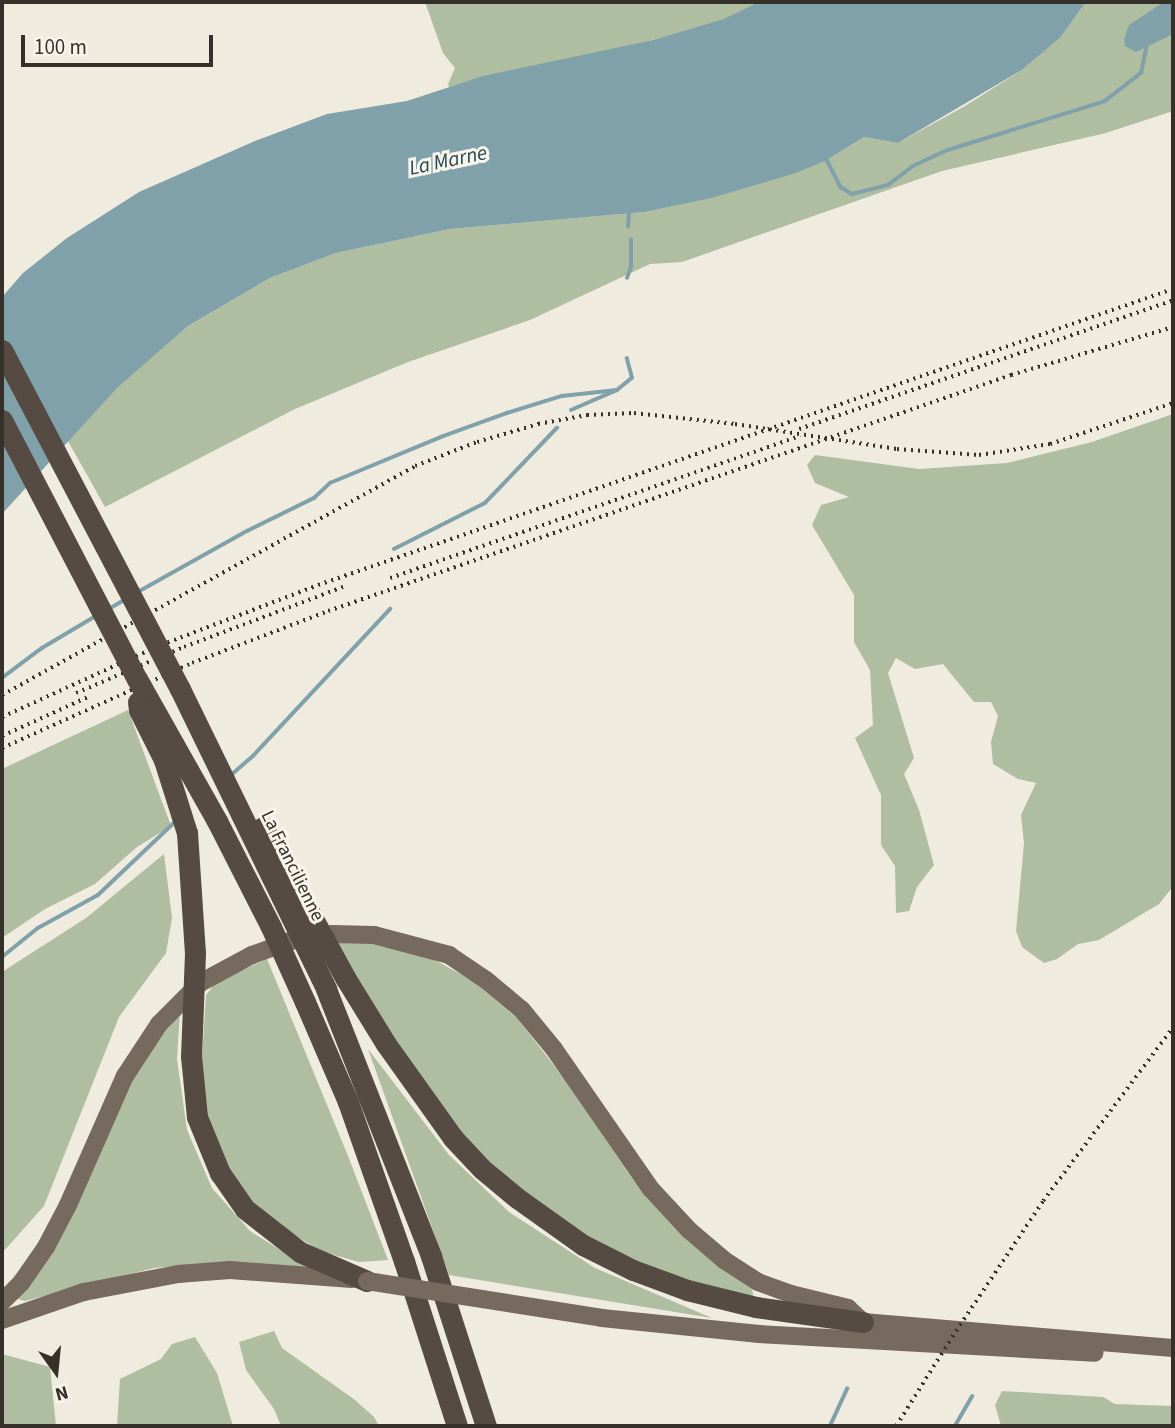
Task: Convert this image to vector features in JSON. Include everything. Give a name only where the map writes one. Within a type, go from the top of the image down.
[{"type":"highway","name":"La Francilienne","points":[[2,350],[227,783],[326,989],[431,1256],[486,1426]]},
{"type":"highway","points":[[2,420],[137,679],[235,856],[305,1002],[348,1102],[404,1261],[457,1426]]},
{"type":"highway","points":[[137,679],[139,710],[164,760],[187,833],[195,953],[192,1085],[200,1126],[220,1174],[245,1209],[300,1252],[367,1280]]},
{"type":"highway","points":[[227,783],[246,796],[346,979],[386,1044],[453,1138],[482,1169],[516,1198],[583,1245],[633,1269],[687,1290],[755,1307],[863,1322]]},
{"type":"main road","points":[[2,1302],[21,1283],[46,1247],[68,1205],[125,1076],[159,1024],[200,983],[252,955],[290,941],[333,934],[360,935],[416,944],[449,955],[486,979],[522,1010],[554,1049],[626,1156],[689,1230],[724,1260],[758,1282],[791,1294],[848,1308],[863,1322],[1173,1348]]},
{"type":"main road","points":[[2,1320],[84,1292],[178,1274],[230,1270],[272,1271],[367,1280],[602,1318],[759,1334],[1173,1357]]},
{"type":"green space","points":[[425,2],[781,2],[691,30],[451,92],[448,84],[455,68],[443,53]]},
{"type":"green space","points":[[1086,2],[1173,2],[1173,111],[1106,133],[942,171],[682,262],[650,264],[530,320],[408,362],[295,409],[105,507],[68,441],[118,386],[188,326],[270,278],[336,253],[450,229],[645,212],[708,199],[827,160],[864,137],[898,143],[965,106],[1022,70],[1060,38]]},
{"type":"green space","points":[[1173,414],[1171,889],[1159,904],[1099,940],[1078,944],[1057,959],[1044,963],[1022,947],[1016,931],[1024,843],[1021,815],[1036,783],[1018,779],[993,764],[991,742],[998,716],[991,702],[974,702],[943,664],[915,669],[896,658],[888,673],[914,758],[904,774],[919,810],[934,865],[917,887],[909,911],[896,913],[895,866],[881,845],[881,795],[855,738],[873,725],[870,670],[854,642],[854,595],[812,525],[821,505],[849,497],[815,483],[807,465],[815,455],[919,469],[1007,463],[1092,442]]},
{"type":"green space","points":[[128,710],[171,826],[137,847],[95,884],[45,909],[2,938],[2,769]]},
{"type":"green space","points":[[164,854],[172,918],[166,953],[119,1017],[44,1206],[2,1253],[2,972],[86,918]]},
{"type":"green space","points":[[330,939],[373,943],[424,954],[473,981],[518,1019],[565,1080],[632,1178],[704,1252],[751,1286],[754,1298],[675,1277],[595,1242],[529,1201],[478,1155],[441,1109]]},
{"type":"green space","points":[[267,959],[388,1260],[359,1262],[320,1251],[276,1223],[234,1185],[208,1122],[201,1075],[206,995],[216,982]]},
{"type":"green space","points":[[180,1011],[177,1059],[187,1130],[212,1188],[250,1231],[312,1270],[205,1264],[154,1268],[25,1301],[18,1299],[125,1088],[162,1030]]},
{"type":"green space","points":[[368,1049],[449,1155],[509,1212],[595,1268],[712,1318],[449,1275]]},
{"type":"green space","points":[[274,1331],[282,1348],[355,1400],[374,1417],[379,1426],[281,1426],[274,1409],[246,1370],[239,1342]]},
{"type":"green space","points":[[195,1337],[217,1373],[233,1426],[117,1426],[120,1379],[161,1359],[172,1344]]},
{"type":"green space","points":[[2,1354],[50,1367],[56,1426],[2,1426]]},
{"type":"green space","points":[[1002,1391],[1103,1397],[1115,1404],[1173,1406],[1173,1426],[1001,1426],[995,1405]]},
{"type":"water","name":"La Marne","points":[[759,2],[1086,2],[1060,38],[1022,70],[898,143],[864,137],[827,160],[796,173],[708,199],[645,212],[450,229],[336,253],[270,278],[188,326],[118,387],[2,514],[2,297],[23,273],[67,238],[139,192],[255,141],[327,114],[407,101],[483,76],[653,40],[724,19]]},
{"type":"water","points":[[1164,2],[1173,2],[1173,34],[1136,52],[1125,46],[1124,39],[1129,25]]},
{"type":"waterway","points":[[825,156],[841,187],[852,194],[888,185],[913,166],[948,150],[1105,101],[1141,73],[1147,44]]},
{"type":"waterway","points":[[628,227],[629,211]]},
{"type":"waterway","points":[[627,278],[631,267],[631,240]]},
{"type":"waterway","points":[[571,410],[617,390],[632,378],[627,359]]},
{"type":"waterway","points":[[136,593],[247,531],[314,498],[330,483],[507,413],[562,396],[617,390]]},
{"type":"waterway","points":[[394,549],[485,503],[557,428]]},
{"type":"waterway","points":[[109,609],[124,600]]},
{"type":"waterway","points":[[230,776],[253,756],[390,609]]},
{"type":"waterway","points":[[2,678],[42,648],[96,616]]},
{"type":"waterway","points":[[2,957],[38,928],[98,895],[176,821]]},
{"type":"waterway","points":[[830,1426],[847,1389]]},
{"type":"waterway","points":[[955,1426],[972,1397]]},
{"type":"railway","points":[[2,717],[161,645],[318,585],[1173,289]]},
{"type":"railway","points":[[799,429],[1173,300]]},
{"type":"railway","points":[[2,748],[192,663],[328,611],[1011,375],[1173,327]]},
{"type":"railway","points":[[2,695],[415,466],[477,442],[538,424],[587,415],[634,413],[735,424],[897,449],[979,455],[1050,444],[1173,403]]},
{"type":"railway","points":[[390,578],[800,436]]},
{"type":"railway","points":[[76,693],[184,647],[343,587]]},
{"type":"railway","points":[[2,736],[90,696]]},
{"type":"railway","points":[[896,1426],[1043,1201],[1173,1027]]}]
